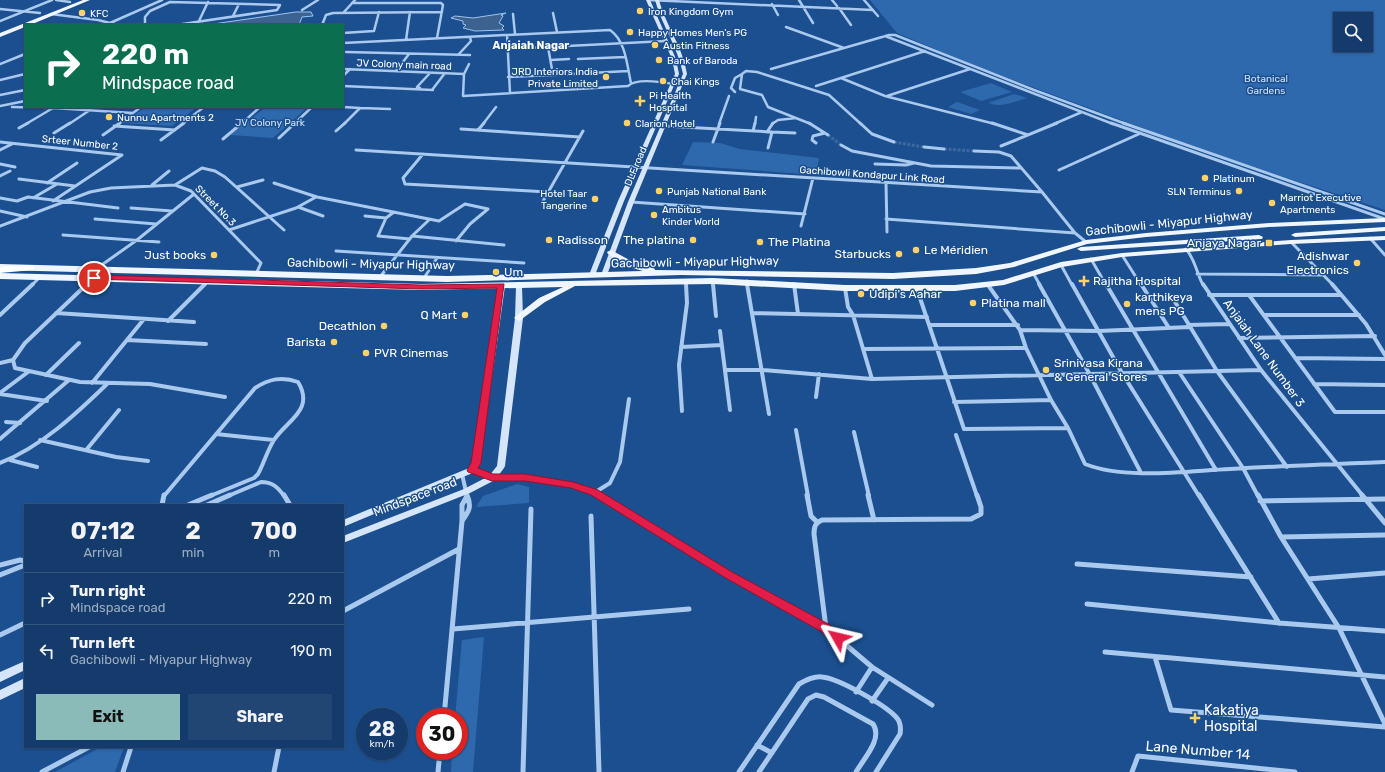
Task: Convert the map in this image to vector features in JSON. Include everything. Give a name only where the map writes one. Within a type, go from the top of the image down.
[{"type":"highway","points":[[4,272],[29,268]]},
{"type":"main road","points":[[27,24],[87,0]]},
{"type":"main road","points":[[592,275],[635,166],[677,74],[677,68],[648,0]]},
{"type":"main road","name":"DLF road","points":[[604,275],[611,252],[645,167],[664,126],[685,74],[682,58],[658,10],[657,0]]},
{"type":"main road","points":[[0,30],[72,1]]},
{"type":"main road","points":[[0,35],[24,25]]},
{"type":"main road","name":"Gachibowli - Miyapur Highway","points":[[4,272],[40,277],[95,274],[256,274],[424,278],[604,275],[664,272],[742,272],[893,276],[976,271],[1011,265],[1086,242],[1146,235],[1269,225],[1385,219]]},
{"type":"main road","points":[[1061,250],[1385,229]]},
{"type":"main road","name":"Gachibowli - Miyapur Highway","points":[[29,268],[95,274],[209,280],[421,287],[747,281],[845,288],[918,289],[988,285],[1004,282],[1061,265],[1122,255],[1291,242],[1385,238]]},
{"type":"main road","points":[[611,252],[632,265],[664,272]]},
{"type":"main road","points":[[867,276],[872,289]]},
{"type":"main road","points":[[893,276],[899,289]]},
{"type":"main road","points":[[519,318],[542,300],[577,284]]},
{"type":"main road","points":[[472,470],[476,463],[502,286]]},
{"type":"main road","points":[[492,478],[501,466],[519,318],[519,286]]},
{"type":"main road","name":"Mindspace road","points":[[344,524],[472,470]]},
{"type":"main road","name":"Mindspace road","points":[[344,540],[467,494],[492,478]]},
{"type":"main road","points":[[0,677],[24,665]]},
{"type":"main road","points":[[0,695],[24,683]]},
{"type":"street","points":[[0,21],[52,0]]},
{"type":"street","points":[[56,0],[72,1]]},
{"type":"street","points":[[109,23],[162,0]]},
{"type":"street","points":[[302,10],[318,0]]},
{"type":"street","points":[[344,12],[355,0]]},
{"type":"street","points":[[648,0],[873,9]]},
{"type":"street","points":[[712,0],[755,1],[803,5]]},
{"type":"street","points":[[799,0],[813,23]]},
{"type":"street","points":[[832,0],[851,25]]},
{"type":"street","points":[[864,0],[878,16]]},
{"type":"street","points":[[145,24],[145,17],[150,11],[165,3],[175,1],[280,5],[277,10],[182,24]]},
{"type":"street","points":[[199,21],[208,2]]},
{"type":"street","points":[[352,3],[439,3],[443,5],[437,38]]},
{"type":"street","points":[[233,16],[239,4]]},
{"type":"street","points":[[772,4],[778,15]]},
{"type":"street","points":[[0,9],[40,13]]},
{"type":"street","points":[[322,24],[326,15],[344,12],[442,12]]},
{"type":"street","points":[[372,39],[379,12]]},
{"type":"street","points":[[406,40],[410,12]]},
{"type":"street","points":[[553,13],[556,32]]},
{"type":"street","points":[[52,14],[114,24]]},
{"type":"street","points":[[513,14],[515,34]]},
{"type":"street","points":[[786,27],[844,48]]},
{"type":"street","points":[[344,43],[610,30],[614,32],[621,43],[631,82]]},
{"type":"street","points":[[344,33],[374,31]]},
{"type":"street","points":[[507,35],[510,93]]},
{"type":"street","points":[[771,69],[885,36],[895,35],[1147,131],[1385,214]]},
{"type":"street","points":[[458,55],[471,40],[470,36]]},
{"type":"street","points":[[885,36],[1140,134],[1385,219]]},
{"type":"street","points":[[508,49],[666,41]]},
{"type":"street","points":[[548,47],[553,74]]},
{"type":"street","points":[[816,86],[931,49]]},
{"type":"street","points":[[346,52],[470,55]]},
{"type":"street","points":[[0,64],[24,54]]},
{"type":"street","points":[[396,71],[409,54]]},
{"type":"street","points":[[578,59],[624,57]]},
{"type":"street","points":[[551,60],[569,60]]},
{"type":"street","points":[[468,64],[464,74],[463,96],[628,86],[631,82],[652,81],[673,84]]},
{"type":"street","points":[[887,96],[976,67]]},
{"type":"street","name":"JV Colony main road","points":[[344,69],[464,74]]},
{"type":"street","points":[[344,75],[350,69]]},
{"type":"street","points":[[508,77],[628,71]]},
{"type":"street","points":[[735,92],[731,88],[733,81],[746,71],[758,72],[829,95],[872,134],[882,139],[894,142]]},
{"type":"street","points":[[430,73],[417,88],[432,90]]},
{"type":"street","points":[[432,90],[446,73]]},
{"type":"street","points":[[0,80],[24,74]]},
{"type":"street","points":[[742,74],[740,89],[762,95],[764,102],[768,107],[815,126],[827,134],[813,136],[812,140],[816,143]]},
{"type":"street","points":[[841,78],[887,96],[993,123],[1028,134]]},
{"type":"street","points":[[344,86],[432,90]]},
{"type":"street","points":[[0,95],[24,90]]},
{"type":"street","points":[[713,142],[728,96]]},
{"type":"street","points":[[0,106],[24,101]]},
{"type":"street","points":[[12,107],[24,107]]},
{"type":"street","points":[[344,107],[390,109]]},
{"type":"street","points":[[478,130],[496,107]]},
{"type":"street","points":[[19,128],[54,108],[133,113]]},
{"type":"street","points":[[103,135],[140,108]]},
{"type":"street","points":[[161,140],[203,108]]},
{"type":"street","points":[[223,138],[259,108]]},
{"type":"street","points":[[279,138],[311,108]]},
{"type":"street","points":[[336,131],[360,108]]},
{"type":"street","points":[[1001,146],[1088,109]]},
{"type":"street","points":[[54,133],[90,110]]},
{"type":"street","points":[[753,131],[756,117]]},
{"type":"street","points":[[767,132],[769,125],[775,121],[797,118]]},
{"type":"street","points":[[114,126],[175,130]]},
{"type":"street","points":[[664,126],[795,134]]},
{"type":"street","points":[[461,129],[580,137]]},
{"type":"street","points":[[542,203],[584,131]]},
{"type":"street","points":[[1059,170],[1147,131]]},
{"type":"street","points":[[768,148],[772,132]]},
{"type":"street","name":"Srteer Number 2","points":[[0,142],[122,155],[53,201]]},
{"type":"street","points":[[0,150],[13,143]]},
{"type":"street","points":[[841,145],[852,151],[931,166],[1021,168]]},
{"type":"street","points":[[924,147],[944,149]]},
{"type":"street","name":"Gachibowli Kondapur Link Road","points":[[356,150],[1042,192]]},
{"type":"street","points":[[974,151],[1006,154],[1014,159],[1075,233],[1086,242]]},
{"type":"street","points":[[423,154],[403,178],[405,184],[548,192]]},
{"type":"street","points":[[48,183],[77,163]]},
{"type":"street","points":[[875,164],[906,165],[916,163]]},
{"type":"street","points":[[0,164],[16,167]]},
{"type":"street","points":[[175,185],[202,168],[215,171],[237,187],[284,230]]},
{"type":"street","points":[[0,176],[10,171]]},
{"type":"street","points":[[152,185],[169,171]]},
{"type":"street","points":[[801,226],[813,178]]},
{"type":"street","points":[[19,179],[76,186]]},
{"type":"street","points":[[237,187],[263,180]]},
{"type":"street","points":[[274,183],[317,197],[439,221],[465,204],[488,209],[470,224],[456,241]]},
{"type":"street","points":[[886,183],[887,232]]},
{"type":"street","points":[[34,198],[57,184]]},
{"type":"street","name":"Street No.3","points":[[0,226],[90,192],[111,188],[175,185],[191,191],[261,263],[256,274]]},
{"type":"street","points":[[0,362],[13,360],[25,343],[95,274],[172,210],[194,194]]},
{"type":"street","points":[[229,230],[298,207],[317,197]]},
{"type":"street","points":[[0,198],[17,201],[26,198],[34,198],[118,208]]},
{"type":"street","points":[[631,202],[805,214]]},
{"type":"street","points":[[298,207],[323,216]]},
{"type":"street","points":[[132,208],[172,210]]},
{"type":"street","points":[[0,211],[27,217]]},
{"type":"street","points":[[395,212],[386,218],[378,236],[411,237],[504,245]]},
{"type":"street","points":[[365,216],[386,218]]},
{"type":"street","points":[[380,277],[411,237],[430,219]]},
{"type":"street","points":[[886,219],[1075,233]]},
{"type":"street","points":[[95,220],[156,224]]},
{"type":"street","points":[[63,235],[159,242]]},
{"type":"street","points":[[1370,238],[1385,255]]},
{"type":"street","points":[[1291,242],[1359,315],[1375,336],[1385,355]]},
{"type":"street","name":"Anjaiah Lane Number 3","points":[[1186,249],[1193,257],[1197,266],[1197,274],[1209,295],[1261,370],[1385,523]]},
{"type":"street","points":[[336,251],[524,263]]},
{"type":"street","points":[[1122,255],[1169,328]]},
{"type":"street","points":[[424,278],[437,258]]},
{"type":"street","points":[[1091,259],[1216,470]]},
{"type":"street","points":[[1061,265],[1122,373],[1279,624]]},
{"type":"street","points":[[1033,273],[1089,374],[1140,471]]},
{"type":"street","points":[[1197,274],[1322,275]]},
{"type":"street","points":[[0,315],[40,277]]},
{"type":"street","points":[[168,321],[209,280]]},
{"type":"street","points":[[682,411],[679,365],[688,303],[686,281]]},
{"type":"street","points":[[713,281],[716,316]]},
{"type":"street","points":[[747,281],[763,370],[769,414]]},
{"type":"street","points":[[794,284],[798,314]]},
{"type":"street","points":[[988,285],[1018,325],[1026,348],[1051,400],[1068,428],[1085,464],[1090,467],[1111,471],[1185,472],[1385,462]]},
{"type":"street","points":[[845,288],[848,307],[853,315],[872,379]]},
{"type":"street","points":[[918,289],[945,377],[964,429],[1068,428]]},
{"type":"street","points":[[1209,295],[1340,295]]},
{"type":"street","points":[[1249,295],[1335,412],[1385,412]]},
{"type":"street","points":[[1172,297],[1217,371],[1287,467]]},
{"type":"street","points":[[56,313],[194,322]]},
{"type":"street","points":[[753,313],[927,317]]},
{"type":"street","points":[[1265,316],[1359,315]]},
{"type":"street","points":[[92,383],[144,319]]},
{"type":"street","points":[[1020,330],[1099,331],[1229,324]]},
{"type":"street","points":[[930,325],[1018,325]]},
{"type":"street","points":[[720,331],[730,410]]},
{"type":"street","points":[[1239,338],[1375,336]]},
{"type":"street","points":[[127,340],[206,344]]},
{"type":"street","points":[[46,376],[79,343]]},
{"type":"street","points":[[682,347],[722,345]]},
{"type":"street","points":[[863,349],[1026,348]]},
{"type":"street","points":[[1295,358],[1385,359]]},
{"type":"street","points":[[13,360],[15,368],[69,380],[107,384],[150,384],[226,397]]},
{"type":"street","points":[[725,370],[763,370],[872,379],[1261,370]]},
{"type":"street","points":[[0,394],[28,372]]},
{"type":"street","points":[[1179,372],[1243,468],[1260,502],[1281,538],[1340,628],[1385,724]]},
{"type":"street","points":[[816,397],[819,374]]},
{"type":"street","points":[[162,504],[164,495],[255,388],[264,382],[281,377],[298,382],[304,388],[304,401],[299,412],[274,440],[259,473],[254,478],[190,504]]},
{"type":"street","points":[[0,439],[47,401],[69,380]]},
{"type":"street","points":[[0,463],[10,460],[40,440],[87,404],[107,384]]},
{"type":"street","points":[[1314,384],[1385,385]]},
{"type":"street","points":[[0,394],[47,401]]},
{"type":"street","points":[[594,493],[610,483],[620,462],[629,399]]},
{"type":"street","points":[[954,402],[1051,400]]},
{"type":"street","points":[[87,450],[119,410]]},
{"type":"street","points":[[6,422],[20,423]]},
{"type":"street","points":[[796,430],[811,516],[817,522]]},
{"type":"street","points":[[854,432],[874,520]]},
{"type":"street","points":[[216,434],[274,440]]},
{"type":"street","points":[[826,628],[814,534],[814,528],[817,522],[822,520],[971,519],[981,514],[981,507],[956,435]]},
{"type":"street","points":[[40,440],[148,461]]},
{"type":"street","points":[[10,460],[37,467]]},
{"type":"street","points":[[472,470],[492,478],[525,478],[573,485],[594,493],[728,574],[826,628],[872,667],[932,705]]},
{"type":"street","points":[[462,474],[470,502],[470,510],[462,521]]},
{"type":"street","points":[[209,504],[261,482],[268,481],[274,482],[289,504]]},
{"type":"street","points":[[445,708],[462,521],[462,502],[467,494]]},
{"type":"street","points":[[1260,502],[1385,499]]},
{"type":"street","points":[[523,772],[531,509]]},
{"type":"street","points":[[591,516],[599,772]]},
{"type":"street","points":[[1281,538],[1385,535]]},
{"type":"street","points":[[344,610],[459,550]]},
{"type":"street","points":[[0,565],[20,560],[24,561]]},
{"type":"street","points":[[1077,564],[1251,577]]},
{"type":"street","points":[[0,575],[24,565]]},
{"type":"street","points":[[1308,579],[1385,573]]},
{"type":"street","points":[[1087,604],[1279,624],[1385,631]]},
{"type":"street","points":[[452,629],[689,609]]},
{"type":"street","points":[[0,634],[24,623]]},
{"type":"street","points":[[1105,652],[1385,677]]},
{"type":"street","points":[[1155,657],[1171,710],[1385,727]]},
{"type":"street","points":[[856,692],[872,667]]},
{"type":"street","points":[[739,772],[799,684],[809,678],[828,678],[872,701],[896,718],[901,729],[876,772]]},
{"type":"street","points":[[872,701],[888,678]]},
{"type":"street","points":[[759,772],[808,699],[816,695],[820,695],[873,724],[877,730],[877,737],[856,772]]},
{"type":"street","points":[[758,745],[772,753]]},
{"type":"street","points":[[42,772],[87,748]]},
{"type":"street","points":[[123,772],[131,748]]},
{"type":"street","points":[[274,772],[280,748]]},
{"type":"street","name":"Lane Number 14","points":[[1132,772],[1138,756],[1272,771]]},
{"type":"street","points":[[438,772],[439,760]]},
{"type":"street","points":[[1272,771],[1295,772]]},
{"type":"green space","name":"Botanical Gardens","points":[[870,0],[1385,0],[1385,210],[1205,151],[978,67],[897,33]]},
{"type":"green space","points":[[991,83],[1012,92],[981,101],[960,92]]},
{"type":"green space","points":[[1014,94],[1027,98],[1003,105],[988,103]]},
{"type":"green space","points":[[957,102],[980,110],[971,114],[948,107]]},
{"type":"green space","points":[[144,108],[196,108],[172,126],[122,123]]},
{"type":"green space","name":"JV Colony Park","points":[[265,108],[307,108],[273,138],[230,135]]},
{"type":"green space","points":[[693,142],[720,143],[740,149],[819,158],[816,175],[682,165]]},
{"type":"green space","points":[[517,484],[529,487],[529,503],[476,507],[483,496]]},
{"type":"green space","points":[[484,637],[473,772],[451,772],[452,760],[468,760],[468,708],[456,708],[462,640]]},
{"type":"green space","points":[[99,748],[124,748],[115,772],[55,772]]},
{"type":"shaded area","points":[[296,12],[311,12],[313,16],[302,17],[299,24],[213,24]]},
{"type":"shaded area","points":[[506,13],[501,15],[503,16],[499,23],[504,26],[502,28],[504,30],[475,31],[463,28],[466,25],[463,24],[463,21],[451,18],[455,16],[473,18]]},
{"type":"tunnel","points":[[828,135],[841,145]]},
{"type":"tunnel","points":[[894,142],[924,147]]},
{"type":"tunnel","points":[[944,149],[974,151]]},
{"type":"place","name":"Iron Kingdom Gym","points":[[640,11]]},
{"type":"place","name":"KFC","points":[[82,13]]},
{"type":"place","name":"Happy Homes Men's PG","points":[[630,32]]},
{"type":"place","name":"Austin Fitness","points":[[655,45]]},
{"type":"place","name":"Bank of Baroda","points":[[659,60]]},
{"type":"place","name":"JRD Interiors India Private Limited","points":[[606,77]]},
{"type":"place","name":"Chai Kings","points":[[663,81]]},
{"type":"place","name":"Pi Health Hospital","points":[[640,101]]},
{"type":"place","name":"Nunnu Apartments 2","points":[[109,117]]},
{"type":"place","name":"Clarion Hotel","points":[[627,123]]},
{"type":"place","name":"Platinum","points":[[1205,178]]},
{"type":"place","name":"Punjab National Bank","points":[[659,191]]},
{"type":"place","name":"SLN Terminus","points":[[1239,191]]},
{"type":"place","name":"Hotel Taar Tangerine","points":[[595,199]]},
{"type":"place","name":"Marriot Executive Apartments","points":[[1272,203]]},
{"type":"place","name":"Ambitus Kinder World","points":[[654,215]]},
{"type":"place","name":"Radisson","points":[[549,240]]},
{"type":"place","name":"The platina","points":[[693,240]]},
{"type":"place","name":"The Platina","points":[[760,242]]},
{"type":"place","name":"Anjaya Nagar","points":[[1269,243]]},
{"type":"place","name":"Le Méridien","points":[[916,250]]},
{"type":"place","name":"Starbucks","points":[[899,254]]},
{"type":"place","name":"Just books","points":[[214,255]]},
{"type":"place","name":"Adishwar Electronics","points":[[1357,263]]},
{"type":"place","name":"Um","points":[[496,272]]},
{"type":"place","name":"Rajitha Hospital","points":[[1084,281]]},
{"type":"place","name":"Udipi's Aahar","points":[[861,294]]},
{"type":"place","name":"Platina mall","points":[[973,303]]},
{"type":"place","name":"karthikeya mens PG","points":[[1127,304]]},
{"type":"place","name":"Q Mart","points":[[465,315]]},
{"type":"place","name":"Decathlon","points":[[384,326]]},
{"type":"place","name":"Barista","points":[[334,342]]},
{"type":"place","name":"PVR Cinemas","points":[[366,353]]},
{"type":"place","name":"Srinivasa Kirana & General Stores","points":[[1046,370]]},
{"type":"place","name":"Kakatiya Hospital","points":[[1195,718]]},
{"type":"district","name":"Anjaiah Nagar","points":[[531,45]]},
{"type":"route","points":[[94,278],[421,287],[502,286],[476,463],[472,470],[492,478],[525,478],[573,485],[594,493],[728,574],[826,628],[838,638]]}]
